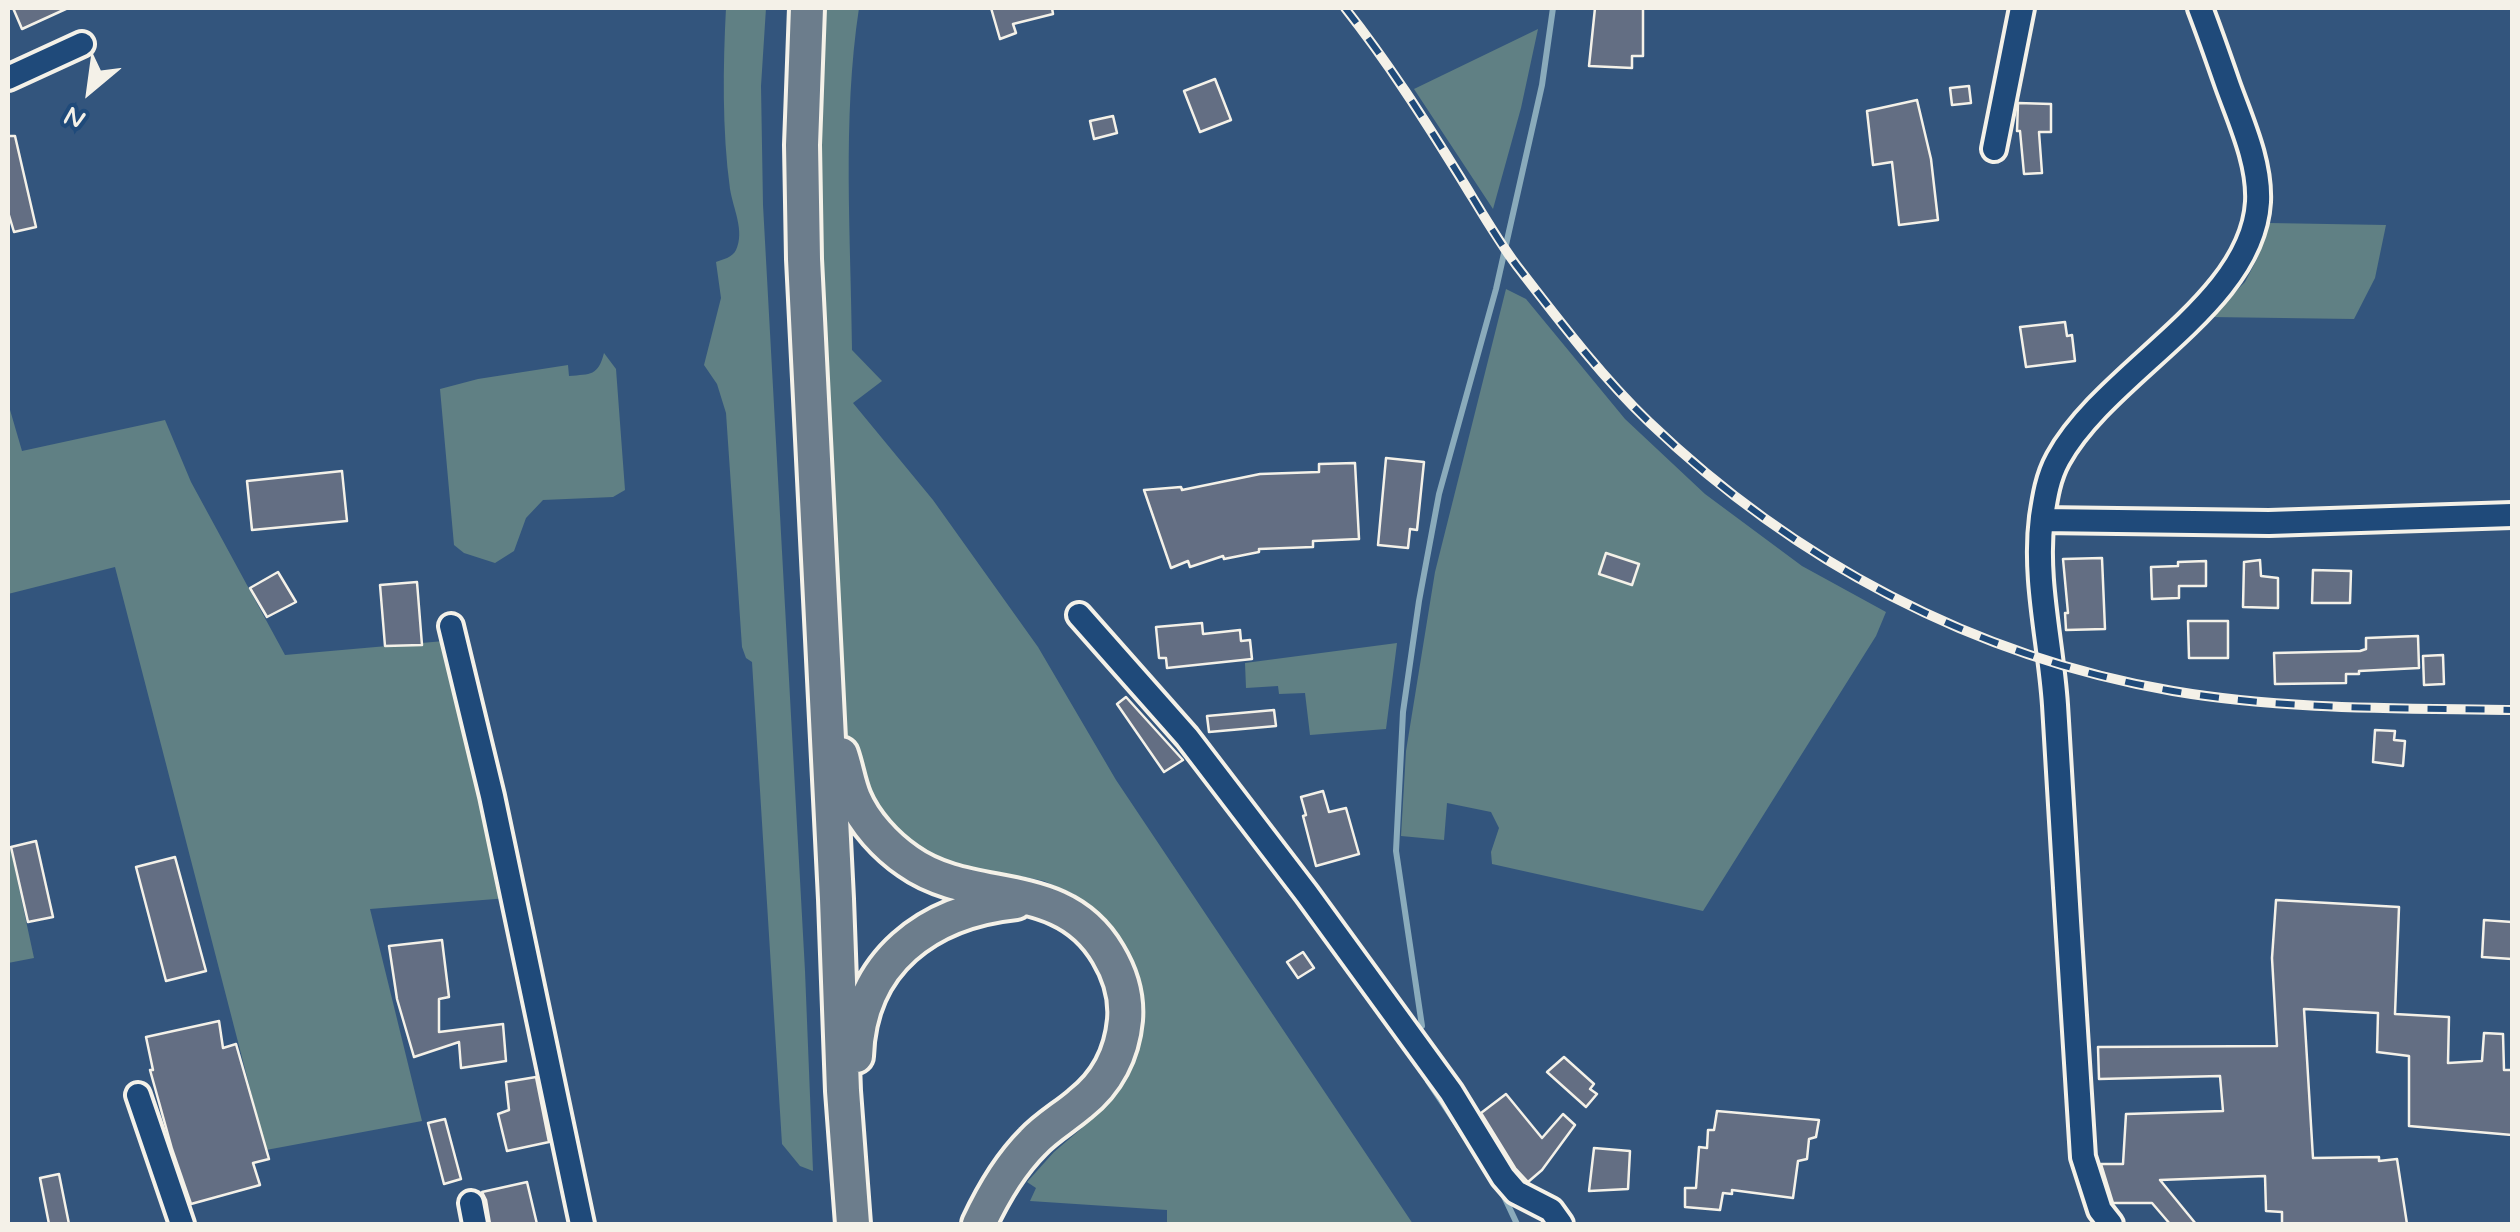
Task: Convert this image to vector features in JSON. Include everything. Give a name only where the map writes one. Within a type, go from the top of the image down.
[{"type":"highway","points":[[786,8],[785,140],[794,353],[853,1224]]},
{"type":"highway","points":[[808,8],[802,145],[804,259],[848,1178]]},
{"type":"highway","points":[[818,546],[834,648],[839,746],[854,798],[868,821],[907,861],[932,875],[1062,909],[1087,926],[1104,947],[1123,990],[1126,1014],[1116,1060],[1100,1086],[1017,1159],[979,1224]]},
{"type":"highway","points":[[836,1224],[848,1178],[857,1038],[862,1014],[882,974],[914,937],[938,922],[996,904],[1036,900]]},
{"type":"street","points":[[1994,148],[2022,8]]},
{"type":"street","points":[[2111,1224],[2100,1210],[2082,1157],[2053,680],[2041,580],[2042,520],[2047,487],[2068,443],[2112,392],[2234,272],[2254,227],[2258,200],[2252,157],[2200,8]]},
{"type":"street","points":[[8,78],[82,44]]},
{"type":"street","points":[[2042,520],[2268,523],[2512,516]]},
{"type":"street","points":[[1078,615],[1188,738],[1307,894],[1451,1092],[1503,1177],[1516,1192],[1550,1210],[1561,1224]]},
{"type":"street","points":[[450,626],[492,796],[582,1224]]},
{"type":"street","points":[[138,1096],[182,1224]]},
{"type":"green space","points":[[726,8],[766,8],[761,86],[763,205],[813,1171],[800,1166],[782,1144],[752,662],[742,647],[726,413],[717,384],[704,365],[721,298],[716,262],[734,253],[739,235],[726,144]]},
{"type":"green space","points":[[821,8],[859,8],[849,136],[852,350],[882,381],[853,403],[933,500],[1038,647],[1116,780],[1413,1224],[1167,1224],[1167,1210],[1030,1201],[1036,1188],[1027,1182],[1082,1128],[1078,1121],[1137,987],[1121,943],[1102,916],[1074,894],[1044,881],[988,875],[933,859],[881,822],[849,760],[843,725],[811,240]]},
{"type":"green space","points":[[1538,29],[1521,108],[1493,209],[1414,89]]},
{"type":"green space","points":[[2269,223],[2386,225],[2375,278],[2354,319],[2210,317],[2245,282]]},
{"type":"green space","points":[[1506,289],[1526,299],[1625,419],[1705,494],[1802,566],[1886,612],[1876,636],[1703,911],[1492,864],[1491,852],[1499,828],[1491,812],[1447,803],[1444,840],[1401,836],[1406,751],[1435,572]]},
{"type":"green space","points":[[604,353],[616,369],[625,490],[613,497],[543,500],[526,518],[514,551],[495,563],[464,553],[454,545],[440,389],[568,365],[569,376],[588,374],[596,370]]},
{"type":"green space","points":[[8,403],[22,451],[165,420],[191,482],[285,655],[444,641],[508,898],[370,909],[422,1121],[266,1150],[115,567],[8,594]]},
{"type":"green space","points":[[1397,643],[1386,729],[1310,735],[1305,693],[1279,694],[1278,686],[1246,688],[1245,663]]},
{"type":"green space","points":[[8,837],[34,958],[8,963]]},
{"type":"building","points":[[13,8],[68,8],[22,29]]},
{"type":"building","points":[[991,8],[1052,8],[1053,14],[1013,24],[1016,33],[1000,39]]},
{"type":"building","points":[[1595,8],[1643,8],[1643,56],[1632,56],[1632,68],[1589,66]]},
{"type":"building","points":[[1215,79],[1231,120],[1200,132],[1184,91]]},
{"type":"building","points":[[1969,86],[1971,103],[1952,105],[1950,88]]},
{"type":"building","points":[[1917,100],[1931,159],[1938,220],[1899,225],[1892,162],[1873,165],[1867,111]]},
{"type":"building","points":[[2018,103],[2051,104],[2051,132],[2039,132],[2042,173],[2024,174],[2017,131]]},
{"type":"building","points":[[1113,116],[1117,133],[1094,139],[1090,121]]},
{"type":"building","points":[[8,136],[15,136],[36,227],[14,232],[8,212]]},
{"type":"building","points":[[2065,322],[2067,336],[2072,335],[2075,361],[2026,367],[2020,327]]},
{"type":"building","points":[[1386,458],[1424,462],[1417,530],[1410,529],[1408,548],[1378,545]]},
{"type":"building","points":[[1355,463],[1359,539],[1313,541],[1313,547],[1259,549],[1190,567],[1188,561],[1171,568],[1144,490],[1182,490],[1260,474],[1319,472],[1319,464]]},
{"type":"building","points":[[342,471],[347,521],[252,530],[247,481]]},
{"type":"building","points":[[1606,553],[1639,564],[1632,585],[1599,574]]},
{"type":"building","points":[[2102,558],[2105,629],[2066,630],[2063,559]]},
{"type":"building","points":[[2260,560],[2261,576],[2278,578],[2278,608],[2243,607],[2244,562]]},
{"type":"building","points":[[2206,561],[2206,586],[2179,586],[2179,598],[2152,599],[2151,567]]},
{"type":"building","points":[[2313,570],[2351,571],[2350,603],[2312,603]]},
{"type":"building","points":[[278,572],[296,602],[267,617],[250,588]]},
{"type":"building","points":[[417,582],[422,645],[385,646],[380,585]]},
{"type":"building","points":[[2188,621],[2228,621],[2228,658],[2189,658]]},
{"type":"building","points":[[1202,623],[1203,634],[1240,630],[1241,641],[1250,640],[1252,659],[1167,668],[1166,658],[1159,658],[1156,627]]},
{"type":"building","points":[[2418,636],[2419,668],[2359,671],[2346,674],[2346,683],[2275,684],[2274,653],[2360,651],[2366,649],[2366,638]]},
{"type":"building","points":[[2443,655],[2444,684],[2424,685],[2423,656]]},
{"type":"building","points":[[1126,697],[1183,760],[1164,772],[1117,704]]},
{"type":"building","points":[[1274,710],[1276,726],[1209,732],[1207,716]]},
{"type":"building","points":[[2375,730],[2395,731],[2394,740],[2405,741],[2403,766],[2373,762]]},
{"type":"building","points":[[1323,791],[1329,812],[1346,808],[1359,854],[1316,866],[1301,797]]},
{"type":"building","points":[[36,841],[53,917],[28,922],[11,847]]},
{"type":"building","points":[[175,857],[206,971],[166,981],[136,867]]},
{"type":"building","points":[[2276,900],[2399,907],[2395,1014],[2449,1017],[2448,1063],[2482,1061],[2484,1033],[2503,1034],[2504,1070],[2512,1070],[2512,1135],[2409,1126],[2409,1056],[2377,1052],[2378,1013],[2304,1009],[2313,1158],[2397,1159],[2407,1224],[2282,1224],[2282,1212],[2266,1211],[2265,1176],[2160,1180],[2196,1224],[2170,1224],[2152,1203],[2113,1203],[2101,1164],[2123,1164],[2126,1114],[2223,1111],[2220,1076],[2099,1079],[2098,1047],[2277,1046],[2272,958]]},
{"type":"building","points":[[2484,920],[2512,922],[2512,959],[2482,957]]},
{"type":"building","points":[[442,940],[449,997],[439,999],[439,1032],[503,1024],[506,1061],[461,1068],[459,1042],[414,1057],[397,999],[389,946]]},
{"type":"building","points":[[1303,952],[1314,968],[1298,978],[1287,962]]},
{"type":"building","points":[[219,1021],[223,1048],[236,1044],[269,1159],[253,1163],[260,1185],[191,1204],[150,1070],[146,1037]]},
{"type":"building","points":[[1564,1057],[1594,1084],[1590,1089],[1597,1094],[1586,1107],[1547,1072]]},
{"type":"building","points":[[536,1077],[549,1142],[507,1151],[498,1114],[509,1110],[506,1082]]},
{"type":"building","points":[[1506,1094],[1542,1138],[1563,1114],[1575,1125],[1542,1170],[1528,1182],[1481,1113]]},
{"type":"building","points":[[1717,1111],[1819,1120],[1816,1137],[1809,1139],[1807,1159],[1798,1161],[1793,1198],[1732,1190],[1732,1194],[1723,1193],[1720,1210],[1685,1207],[1685,1188],[1696,1188],[1699,1147],[1707,1148],[1708,1130],[1714,1130]]},
{"type":"building","points":[[445,1119],[461,1179],[444,1184],[428,1123]]},
{"type":"building","points":[[1594,1148],[1630,1151],[1628,1189],[1589,1191]]},
{"type":"building","points":[[59,1174],[69,1224],[49,1224],[40,1178]]},
{"type":"building","points":[[527,1182],[537,1224],[490,1224],[482,1192]]},
{"type":"waterway","points":[[1422,1026],[1396,851],[1403,712],[1439,494],[1496,289],[1542,85],[1553,8]]},
{"type":"waterway","points":[[1428,1081],[1466,1138]]},
{"type":"waterway","points":[[1501,1190],[1517,1224]]},
{"type":"railway","points":[[1345,8],[1405,91],[1509,255],[1597,366],[1649,422],[1705,472],[1826,559],[1958,628],[2099,675],[2173,691],[2257,702],[2512,710]]}]
